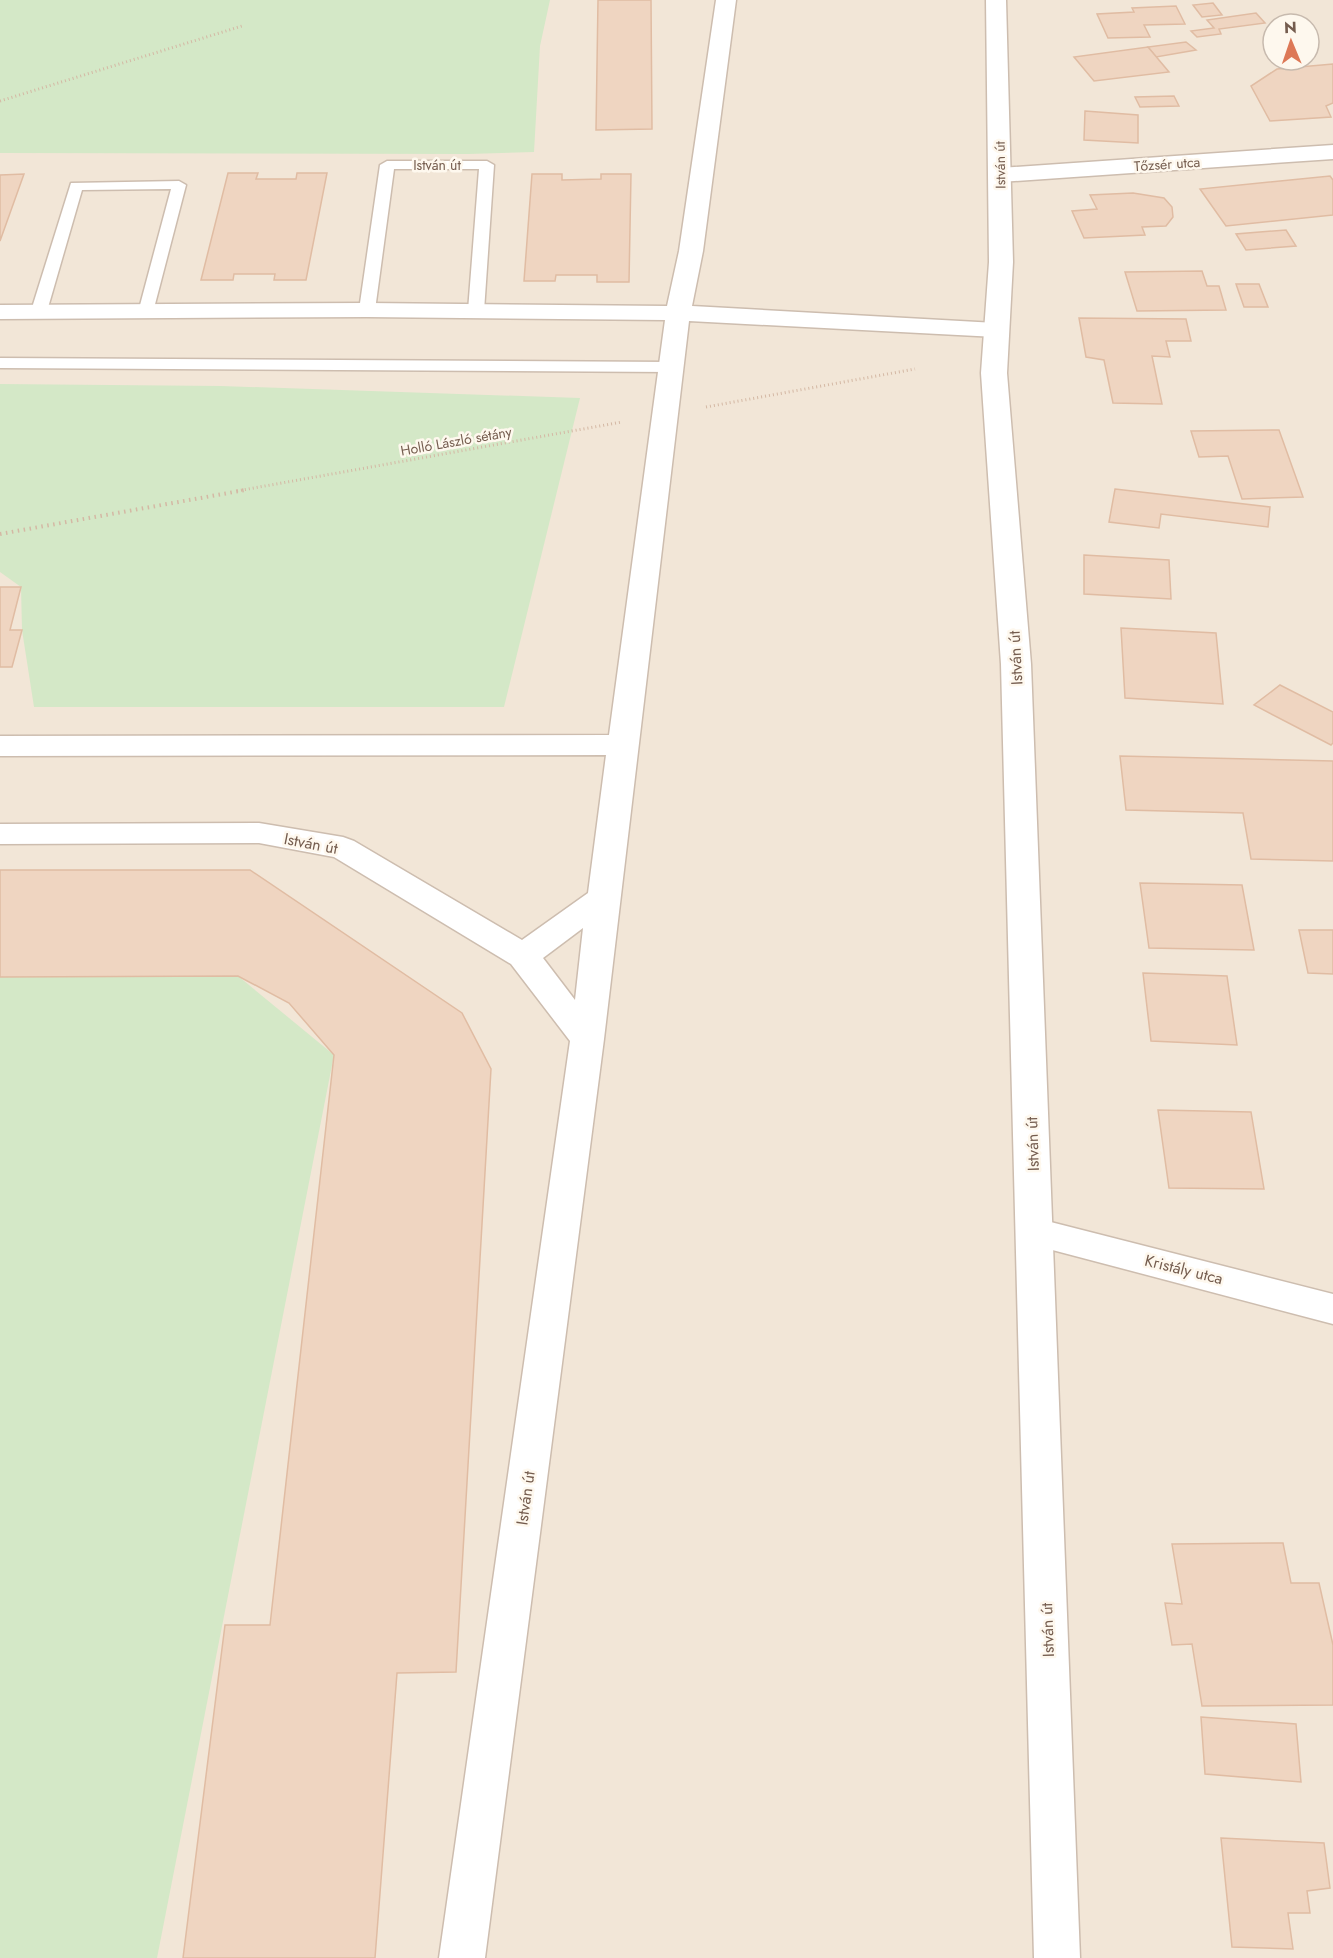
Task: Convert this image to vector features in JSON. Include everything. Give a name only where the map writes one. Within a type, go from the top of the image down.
[{"type":"street","name":"István út","points":[[462,1958],[588,1039],[603,898],[624,745],[663,414],[678,313],[691,251],[726,0]]},
{"type":"street","name":"István út","points":[[996,0],[1000,262],[994,373],[1016,664],[1057,1958]]},
{"type":"street","name":"Tőzsér utca","points":[[1000,175],[1333,152]]},
{"type":"street","points":[[0,312],[147,309],[678,313],[996,330]]},
{"type":"street","points":[[0,746],[624,745]]},
{"type":"street","name":"István út","points":[[0,834],[259,833],[343,848],[523,956],[588,1039]]},
{"type":"street","points":[[523,956],[603,898]]},
{"type":"street","name":"Kristály utca","points":[[1035,1232],[1333,1308]]},
{"type":"lane","name":"István út","points":[[367,310],[387,165],[487,165],[476,311]]},
{"type":"lane","points":[[39,311],[76,186],[179,185],[147,309]]},
{"type":"lane","points":[[0,363],[670,367]]},
{"type":"path","points":[[0,101],[242,26]]},
{"type":"path","name":"Holló László sétány","points":[[0,534],[915,369]]},
{"type":"shaded area","points":[[0,0],[1333,0],[1333,1958],[0,1958]]},
{"type":"green space","points":[[0,0],[550,0],[540,46],[534,152],[468,154],[0,153]]},
{"type":"green space","points":[[0,384],[221,386],[580,398],[504,707],[34,707],[22,630],[21,587],[0,572]]},
{"type":"green space","points":[[238,976],[334,1055],[157,1958],[0,1958],[0,977]]},
{"type":"building","points":[[598,0],[651,0],[652,129],[596,130]]},
{"type":"building","points":[[1213,3],[1222,15],[1202,17],[1193,5]]},
{"type":"building","points":[[1176,6],[1185,24],[1144,25],[1150,37],[1108,38],[1097,14],[1134,12],[1132,8]]},
{"type":"building","points":[[1256,13],[1261,19],[1261,24],[1219,29],[1221,34],[1197,37],[1191,31],[1214,28],[1207,20]]},
{"type":"building","points":[[1186,42],[1196,50],[1156,57],[1148,47]]},
{"type":"building","points":[[1148,47],[1169,72],[1094,81],[1074,57]]},
{"type":"building","points":[[1333,64],[1333,103],[1326,106],[1331,117],[1270,121],[1251,86],[1272,72],[1321,72],[1321,65]]},
{"type":"building","points":[[1174,96],[1179,106],[1140,107],[1135,97]]},
{"type":"building","points":[[1085,111],[1138,115],[1138,143],[1084,140]]},
{"type":"building","points":[[228,173],[258,173],[256,179],[296,179],[297,173],[327,173],[306,280],[274,280],[275,274],[234,274],[233,280],[201,280]]},
{"type":"building","points":[[24,174],[0,241],[0,175]]},
{"type":"building","points":[[532,174],[562,174],[562,180],[601,179],[601,174],[631,174],[629,282],[597,282],[597,275],[556,275],[555,281],[524,281]]},
{"type":"building","points":[[1330,176],[1333,180],[1333,215],[1226,226],[1200,189]]},
{"type":"building","points":[[1133,193],[1164,198],[1172,207],[1173,217],[1166,226],[1142,227],[1145,235],[1084,238],[1072,211],[1097,209],[1090,195]]},
{"type":"building","points":[[1286,230],[1296,246],[1246,250],[1236,234]]},
{"type":"building","points":[[1202,271],[1207,286],[1219,286],[1226,310],[1137,311],[1125,272]]},
{"type":"building","points":[[1236,284],[1259,284],[1268,307],[1244,307]]},
{"type":"building","points":[[1079,318],[1186,319],[1191,341],[1166,341],[1170,357],[1152,356],[1162,404],[1113,403],[1104,360],[1086,357]]},
{"type":"building","points":[[1279,430],[1303,497],[1242,499],[1228,456],[1199,457],[1191,431]]},
{"type":"building","points":[[1115,489],[1270,507],[1268,527],[1161,514],[1159,528],[1109,522]]},
{"type":"building","points":[[1084,555],[1169,560],[1171,599],[1084,594]]},
{"type":"building","points":[[0,587],[21,587],[10,630],[22,630],[12,667],[0,667]]},
{"type":"building","points":[[1121,628],[1216,633],[1223,704],[1125,698]]},
{"type":"building","points":[[1280,685],[1333,712],[1333,743],[1331,745],[1254,705]]},
{"type":"building","points":[[1120,756],[1333,761],[1333,861],[1251,859],[1243,813],[1126,810]]},
{"type":"building","points":[[0,870],[250,870],[462,1013],[491,1069],[456,1672],[397,1673],[375,1958],[183,1958],[225,1625],[270,1625],[334,1055],[289,1003],[238,976],[0,977]]},
{"type":"building","points":[[1140,883],[1242,885],[1254,950],[1149,948]]},
{"type":"building","points":[[1299,930],[1333,930],[1333,974],[1308,973]]},
{"type":"building","points":[[1143,973],[1227,976],[1237,1045],[1151,1041]]},
{"type":"building","points":[[1158,1110],[1251,1112],[1264,1189],[1169,1188]]},
{"type":"building","points":[[1283,1543],[1291,1583],[1319,1583],[1333,1645],[1333,1705],[1202,1706],[1192,1644],[1172,1645],[1165,1603],[1182,1604],[1172,1544]]},
{"type":"building","points":[[1201,1717],[1296,1724],[1301,1782],[1205,1774]]},
{"type":"building","points":[[1221,1838],[1324,1843],[1330,1888],[1307,1891],[1310,1913],[1288,1913],[1293,1949],[1232,1947]]}]
